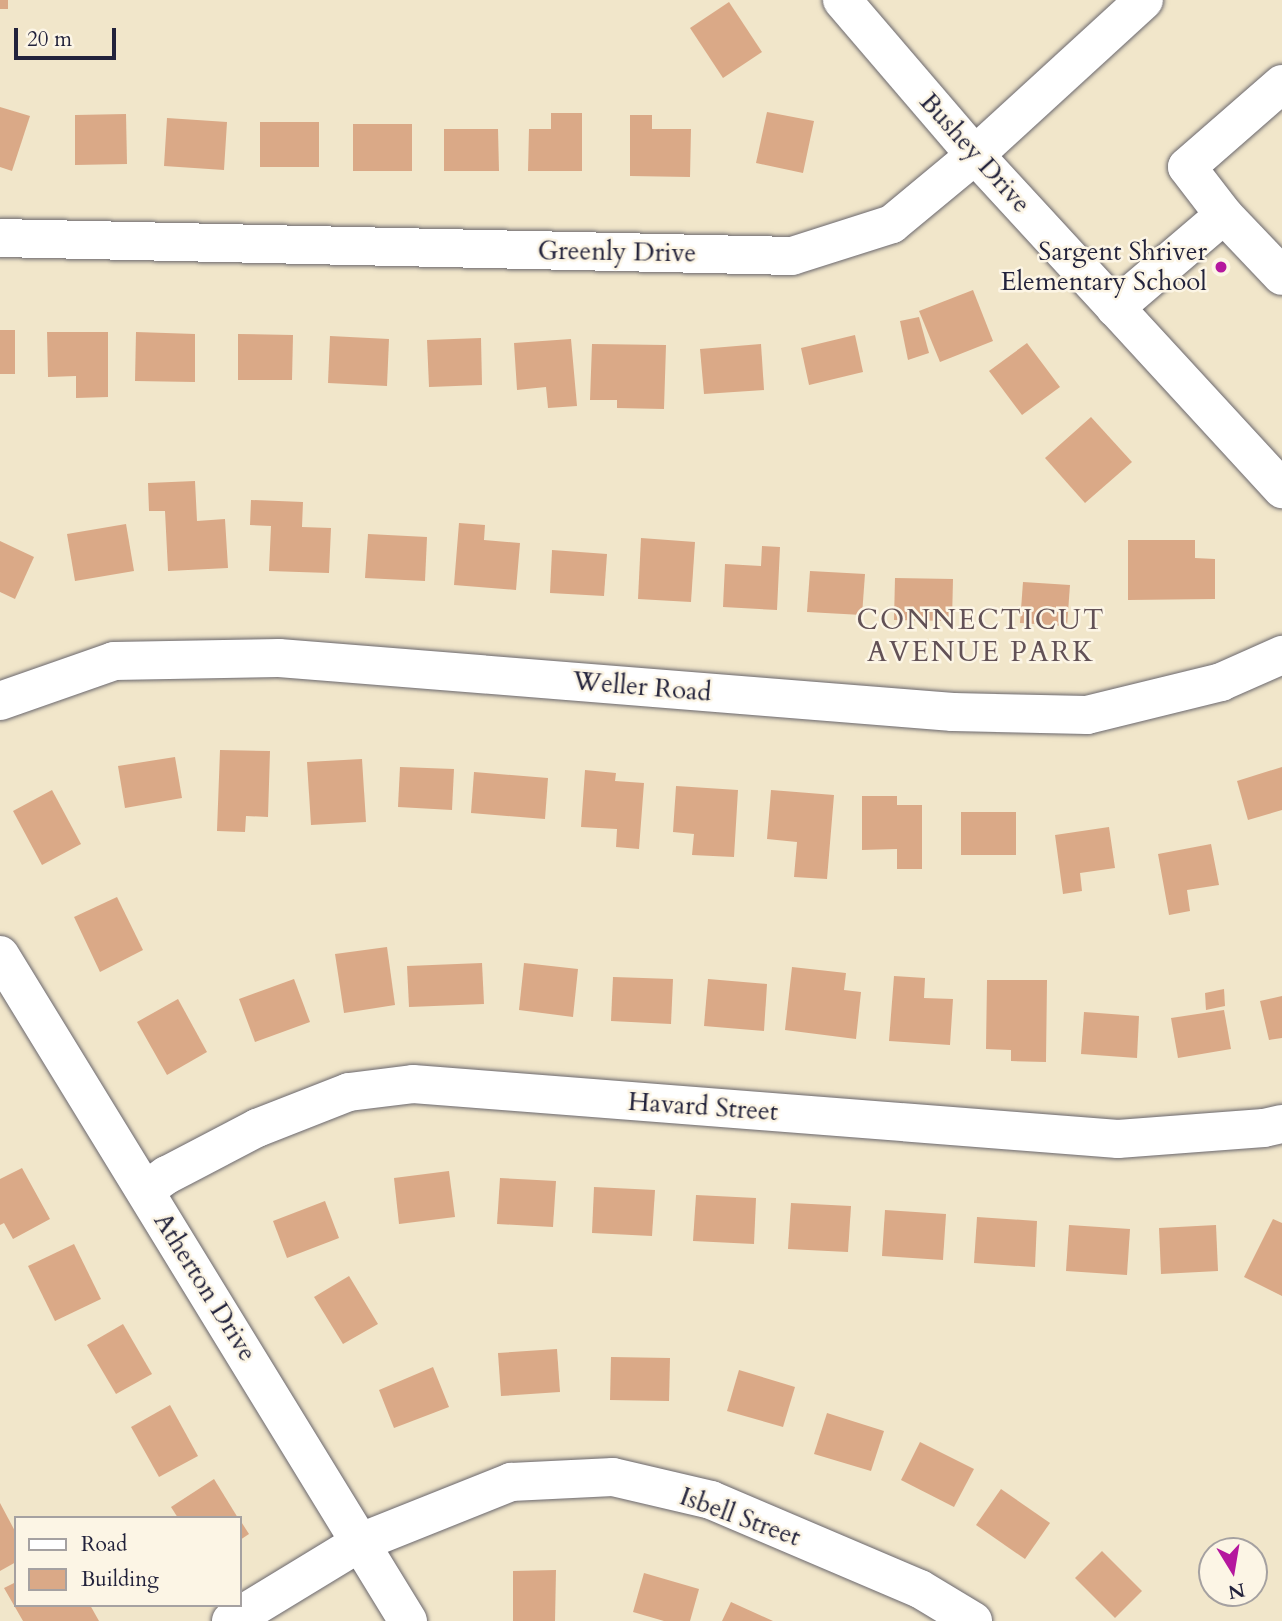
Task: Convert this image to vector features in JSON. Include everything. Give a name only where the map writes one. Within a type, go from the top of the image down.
[{"type":"street","name":"Bushey Drive","points":[[842,0],[975,155],[1282,489]]},
{"type":"street","name":"Greenly Drive","points":[[0,237],[792,256],[892,224],[975,155],[1144,0]]},
{"type":"street","points":[[1282,85],[1187,167],[1224,215],[1282,276]]},
{"type":"street","points":[[1115,308],[1224,215]]},
{"type":"street","name":"Weller Road","points":[[0,701],[114,662],[279,658],[953,712],[1087,715],[1222,682],[1282,655]]},
{"type":"street","name":"Atherton Drive","points":[[0,954],[408,1621]]},
{"type":"street","name":"Havard Street","points":[[146,1190],[167,1175],[257,1128],[349,1092],[413,1084],[1118,1139],[1264,1128],[1282,1124]]},
{"type":"street","name":"Isbell Street","points":[[231,1621],[361,1542],[511,1482],[613,1477],[710,1500],[920,1589],[973,1621]]},
{"type":"building","points":[[0,0],[8,0],[8,9],[0,9]]},
{"type":"building","points":[[729,2],[762,52],[723,78],[690,28]]},
{"type":"building","points":[[0,107],[30,116],[12,171],[0,167]]},
{"type":"building","points":[[767,112],[814,121],[803,173],[756,163]]},
{"type":"building","points":[[551,113],[582,113],[582,171],[528,171],[529,129],[551,129]]},
{"type":"building","points":[[126,114],[127,164],[75,165],[75,115]]},
{"type":"building","points":[[630,115],[652,115],[652,129],[691,129],[690,177],[630,176]]},
{"type":"building","points":[[167,118],[227,122],[224,170],[164,166]]},
{"type":"building","points":[[260,122],[319,122],[319,167],[260,167]]},
{"type":"building","points":[[353,124],[412,124],[412,171],[353,171]]},
{"type":"building","points":[[444,129],[498,129],[499,171],[444,171]]},
{"type":"building","points":[[973,290],[993,341],[940,362],[919,311]]},
{"type":"building","points":[[919,317],[929,353],[908,360],[900,321]]},
{"type":"building","points":[[0,330],[15,330],[15,374],[0,374]]},
{"type":"building","points":[[47,332],[108,332],[108,397],[76,398],[76,376],[48,377]]},
{"type":"building","points":[[136,332],[195,334],[195,382],[135,381]]},
{"type":"building","points":[[238,334],[293,335],[292,380],[238,380]]},
{"type":"building","points":[[855,335],[863,372],[809,385],[801,348]]},
{"type":"building","points":[[330,336],[389,339],[387,386],[328,383]]},
{"type":"building","points":[[481,338],[482,385],[429,387],[427,340]]},
{"type":"building","points":[[571,339],[577,406],[548,408],[546,387],[517,390],[514,343]]},
{"type":"building","points":[[1027,343],[1060,387],[1022,415],[989,371]]},
{"type":"building","points":[[592,344],[666,345],[664,409],[617,408],[617,400],[590,400]]},
{"type":"building","points":[[761,344],[764,390],[704,394],[700,349]]},
{"type":"building","points":[[1091,417],[1132,462],[1085,503],[1045,458]]},
{"type":"building","points":[[195,481],[197,521],[225,519],[228,568],[168,571],[165,511],[149,511],[148,483]]},
{"type":"building","points":[[251,500],[303,502],[302,527],[331,528],[329,573],[269,571],[271,526],[250,525]]},
{"type":"building","points":[[459,523],[485,525],[484,540],[520,543],[516,590],[454,585]]},
{"type":"building","points":[[126,524],[134,571],[75,581],[67,534]]},
{"type":"building","points":[[368,534],[427,537],[425,581],[365,578]]},
{"type":"building","points":[[641,538],[695,542],[691,602],[638,599]]},
{"type":"building","points":[[1128,540],[1195,540],[1195,558],[1215,559],[1215,599],[1128,600]]},
{"type":"building","points":[[0,541],[34,557],[15,599],[0,592]]},
{"type":"building","points":[[762,546],[780,547],[777,610],[723,607],[725,564],[761,566]]},
{"type":"building","points":[[552,550],[607,554],[604,596],[550,593]]},
{"type":"building","points":[[810,571],[865,574],[862,615],[807,612]]},
{"type":"building","points":[[895,578],[953,579],[952,621],[894,620]]},
{"type":"building","points":[[1023,582],[1070,585],[1067,626],[1020,623]]},
{"type":"building","points":[[220,750],[270,751],[268,817],[246,816],[245,832],[217,831]]},
{"type":"building","points":[[175,757],[182,798],[125,808],[118,766]]},
{"type":"building","points":[[362,759],[366,822],[311,825],[307,762]]},
{"type":"building","points":[[400,767],[454,769],[452,810],[398,807]]},
{"type":"building","points":[[1282,767],[1282,810],[1248,820],[1237,781]]},
{"type":"building","points":[[585,770],[616,773],[615,781],[644,783],[639,849],[616,847],[617,829],[581,827]]},
{"type":"building","points":[[474,772],[548,778],[545,819],[471,813]]},
{"type":"building","points":[[676,786],[738,790],[734,857],[692,855],[694,834],[673,832]]},
{"type":"building","points":[[52,790],[81,844],[42,865],[13,811]]},
{"type":"building","points":[[771,790],[834,795],[827,879],[794,877],[797,842],[767,839]]},
{"type":"building","points":[[862,796],[897,796],[897,805],[922,805],[922,869],[897,869],[897,849],[862,850]]},
{"type":"building","points":[[961,812],[1016,812],[1016,855],[961,855]]},
{"type":"building","points":[[1109,827],[1115,868],[1080,873],[1082,891],[1063,894],[1055,835]]},
{"type":"building","points":[[1211,844],[1219,885],[1187,890],[1190,911],[1169,915],[1158,854]]},
{"type":"building","points":[[117,897],[143,950],[100,972],[74,917]]},
{"type":"building","points":[[387,947],[395,1005],[344,1013],[335,954]]},
{"type":"building","points":[[482,963],[484,1004],[409,1007],[407,966]]},
{"type":"building","points":[[524,963],[578,969],[573,1017],[519,1010]]},
{"type":"building","points":[[792,967],[846,973],[844,990],[861,992],[856,1039],[785,1030]]},
{"type":"building","points":[[894,976],[925,978],[924,998],[953,999],[950,1045],[889,1041]]},
{"type":"building","points":[[613,977],[673,979],[671,1024],[611,1021]]},
{"type":"building","points":[[294,979],[310,1022],[255,1042],[239,999]]},
{"type":"building","points":[[708,979],[767,984],[764,1031],[704,1026]]},
{"type":"building","points":[[987,980],[1047,980],[1046,1062],[1011,1061],[1011,1050],[986,1049]]},
{"type":"building","points":[[1224,989],[1225,1006],[1206,1010],[1205,993]]},
{"type":"building","points":[[1282,996],[1282,1038],[1269,1040],[1260,1001]]},
{"type":"building","points":[[178,999],[207,1052],[167,1075],[137,1022]]},
{"type":"building","points":[[1224,1010],[1231,1049],[1178,1058],[1171,1018]]},
{"type":"building","points":[[1084,1012],[1139,1016],[1137,1058],[1081,1054]]},
{"type":"building","points":[[22,1168],[50,1219],[13,1239],[4,1223],[0,1225],[0,1179]]},
{"type":"building","points":[[449,1171],[455,1217],[399,1224],[394,1178]]},
{"type":"building","points":[[500,1178],[556,1181],[553,1227],[497,1224]]},
{"type":"building","points":[[594,1187],[655,1190],[652,1236],[592,1233]]},
{"type":"building","points":[[696,1195],[756,1198],[754,1244],[693,1241]]},
{"type":"building","points":[[325,1201],[339,1238],[287,1258],[273,1221]]},
{"type":"building","points":[[791,1203],[851,1206],[848,1252],[788,1249]]},
{"type":"building","points":[[885,1210],[946,1214],[943,1260],[882,1256]]},
{"type":"building","points":[[977,1217],[1037,1221],[1035,1267],[974,1263]]},
{"type":"building","points":[[1273,1219],[1282,1223],[1282,1296],[1244,1277]]},
{"type":"building","points":[[1069,1225],[1130,1229],[1127,1275],[1066,1271]]},
{"type":"building","points":[[1216,1225],[1218,1271],[1161,1274],[1159,1228]]},
{"type":"building","points":[[74,1244],[101,1299],[55,1321],[28,1266]]},
{"type":"building","points":[[349,1276],[378,1324],[343,1344],[314,1297]]},
{"type":"building","points":[[123,1324],[152,1374],[116,1394],[87,1345]]},
{"type":"building","points":[[557,1349],[560,1392],[501,1396],[498,1353]]},
{"type":"building","points":[[611,1357],[670,1358],[669,1401],[610,1400]]},
{"type":"building","points":[[433,1367],[449,1407],[394,1428],[379,1390]]},
{"type":"building","points":[[739,1370],[795,1387],[783,1427],[727,1411]]},
{"type":"building","points":[[170,1405],[198,1456],[159,1477],[131,1427]]},
{"type":"building","points":[[827,1413],[884,1431],[871,1471],[814,1454]]},
{"type":"building","points":[[920,1442],[974,1469],[954,1507],[901,1480]]},
{"type":"building","points":[[214,1479],[237,1516],[177,1516],[171,1507]]},
{"type":"building","points":[[1001,1489],[1050,1523],[1025,1559],[976,1525]]},
{"type":"building","points":[[0,1503],[14,1529],[14,1563],[0,1571]]},
{"type":"building","points":[[242,1523],[249,1534],[242,1539]]},
{"type":"building","points":[[1102,1551],[1142,1591],[1115,1618],[1075,1578]]},
{"type":"building","points":[[556,1570],[555,1621],[513,1621],[513,1571]]},
{"type":"building","points":[[644,1573],[699,1589],[690,1621],[664,1621],[633,1612]]},
{"type":"building","points":[[14,1583],[14,1605],[4,1588]]},
{"type":"building","points":[[731,1602],[773,1621],[722,1621]]},
{"type":"building","points":[[15,1607],[91,1607],[99,1621],[23,1621]]},
{"type":"place","name":"Sargent Shriver Elementary School","points":[[1221,267]]},
{"type":"district","name":"CONNECTICUT AVENUE PARK","points":[[981,636]]}]
